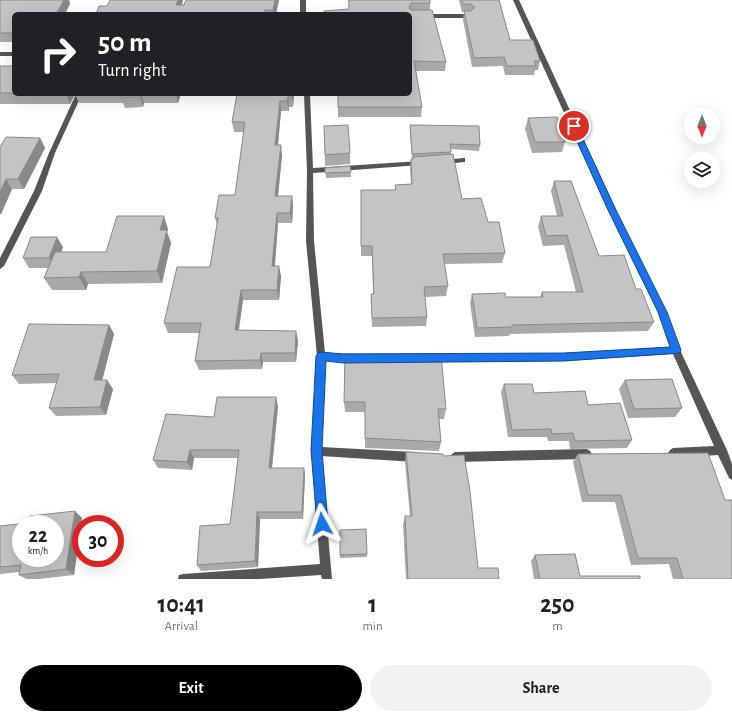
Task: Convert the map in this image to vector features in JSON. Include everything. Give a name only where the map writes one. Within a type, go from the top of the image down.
[{"type":"street","points":[[302,0],[303,12]]},
{"type":"street","points":[[516,0],[612,210],[662,312],[676,350],[732,475]]},
{"type":"street","points":[[412,16],[469,16]]},
{"type":"street","points":[[0,54],[12,54]]},
{"type":"street","points":[[0,266],[38,191],[52,153],[78,96]]},
{"type":"street","points":[[183,579],[327,574],[316,450],[321,356],[310,241],[310,171],[307,96]]},
{"type":"street","points":[[440,162],[463,160]]},
{"type":"street","points":[[310,171],[424,163]]},
{"type":"street","points":[[421,358],[564,357],[676,350]]},
{"type":"street","points":[[321,356],[364,358]]},
{"type":"street","points":[[316,450],[426,457]]},
{"type":"street","points":[[664,453],[722,450]]},
{"type":"street","points":[[442,458],[595,454]]},
{"type":"building","points":[[0,0],[64,0],[57,12],[12,12],[12,33],[0,33]]},
{"type":"building","points":[[110,0],[178,0],[176,5],[184,5],[186,0],[275,0],[273,10],[265,10],[264,12],[97,12],[99,6],[107,6]]},
{"type":"building","points":[[349,0],[430,0],[430,3],[411,3],[409,8],[411,10],[432,10],[446,62],[414,61],[422,107],[338,107],[338,96],[412,96],[412,12],[324,12],[349,9]]},
{"type":"building","points":[[462,0],[499,0],[510,40],[533,40],[540,61],[534,61],[536,66],[507,66],[504,57],[474,58],[464,11],[471,11],[475,7],[470,4],[463,4]]},
{"type":"building","points":[[0,66],[12,66],[12,93],[0,93]]},
{"type":"building","points":[[121,96],[140,96],[140,97]]},
{"type":"building","points":[[237,96],[292,96],[288,97],[287,101],[280,101],[275,145],[281,145],[275,196],[292,196],[290,213],[277,213],[272,266],[279,266],[277,290],[241,290],[235,330],[296,331],[295,353],[261,353],[260,360],[195,361],[201,323],[164,323],[177,267],[210,267],[218,218],[215,218],[219,195],[235,195],[245,122],[232,122]]},
{"type":"building","points":[[557,117],[565,142],[535,142],[528,118]]},
{"type":"building","points":[[348,125],[350,153],[325,155],[324,126]]},
{"type":"building","points":[[410,125],[479,126],[480,145],[450,144],[451,152],[412,154]]},
{"type":"building","points":[[6,137],[40,138],[18,179],[6,179],[0,192],[0,147]]},
{"type":"building","points":[[453,154],[462,199],[481,198],[488,222],[499,222],[505,253],[443,254],[448,286],[424,287],[427,317],[372,318],[371,294],[374,294],[372,246],[361,246],[361,190],[396,190],[395,185],[412,184],[411,159],[413,159],[413,157]]},
{"type":"building","points":[[350,166],[351,172],[325,173],[325,168]]},
{"type":"building","points":[[554,181],[571,181],[599,256],[624,255],[636,289],[641,289],[654,322],[512,325],[512,327],[477,328],[472,294],[505,293],[506,297],[543,297],[542,292],[583,292],[567,235],[546,236],[541,216],[563,216]]},
{"type":"building","points":[[117,216],[164,216],[160,230],[167,230],[157,271],[81,272],[79,277],[44,278],[55,252],[106,252]]},
{"type":"building","points":[[31,237],[57,237],[49,258],[23,258]]},
{"type":"building","points":[[29,324],[109,325],[94,380],[107,380],[100,407],[49,408],[59,374],[12,375]]},
{"type":"building","points":[[345,354],[441,354],[446,409],[438,409],[441,442],[365,438],[365,402],[344,402]]},
{"type":"building","points":[[672,379],[682,408],[634,409],[625,380]]},
{"type":"building","points":[[504,384],[532,384],[534,393],[585,391],[588,405],[620,403],[632,440],[575,441],[573,433],[552,434],[551,429],[512,430]]},
{"type":"building","points":[[217,397],[276,397],[269,468],[304,468],[302,512],[257,512],[255,561],[197,565],[200,526],[230,524],[239,450],[190,450],[187,462],[153,460],[166,414],[214,417]]},
{"type":"building","points":[[406,452],[443,454],[443,456],[464,455],[470,491],[478,568],[498,568],[499,579],[408,579],[405,516],[412,516]]},
{"type":"building","points":[[708,453],[725,500],[732,500],[732,579],[683,579],[677,558],[638,558],[621,495],[588,495],[578,454]]},
{"type":"building","points":[[75,511],[74,515],[72,515],[72,530],[66,569],[19,575],[21,567],[64,567],[64,515],[39,515]]},
{"type":"building","points":[[12,525],[12,566],[0,567],[0,526]]},
{"type":"building","points":[[366,529],[367,554],[340,555],[340,530]]},
{"type":"building","points":[[575,554],[580,576],[640,576],[640,579],[540,579],[535,555]]},
{"type":"route","points":[[322,524],[316,450],[321,356],[343,358],[564,357],[676,350],[662,312],[612,210],[574,126]]}]
